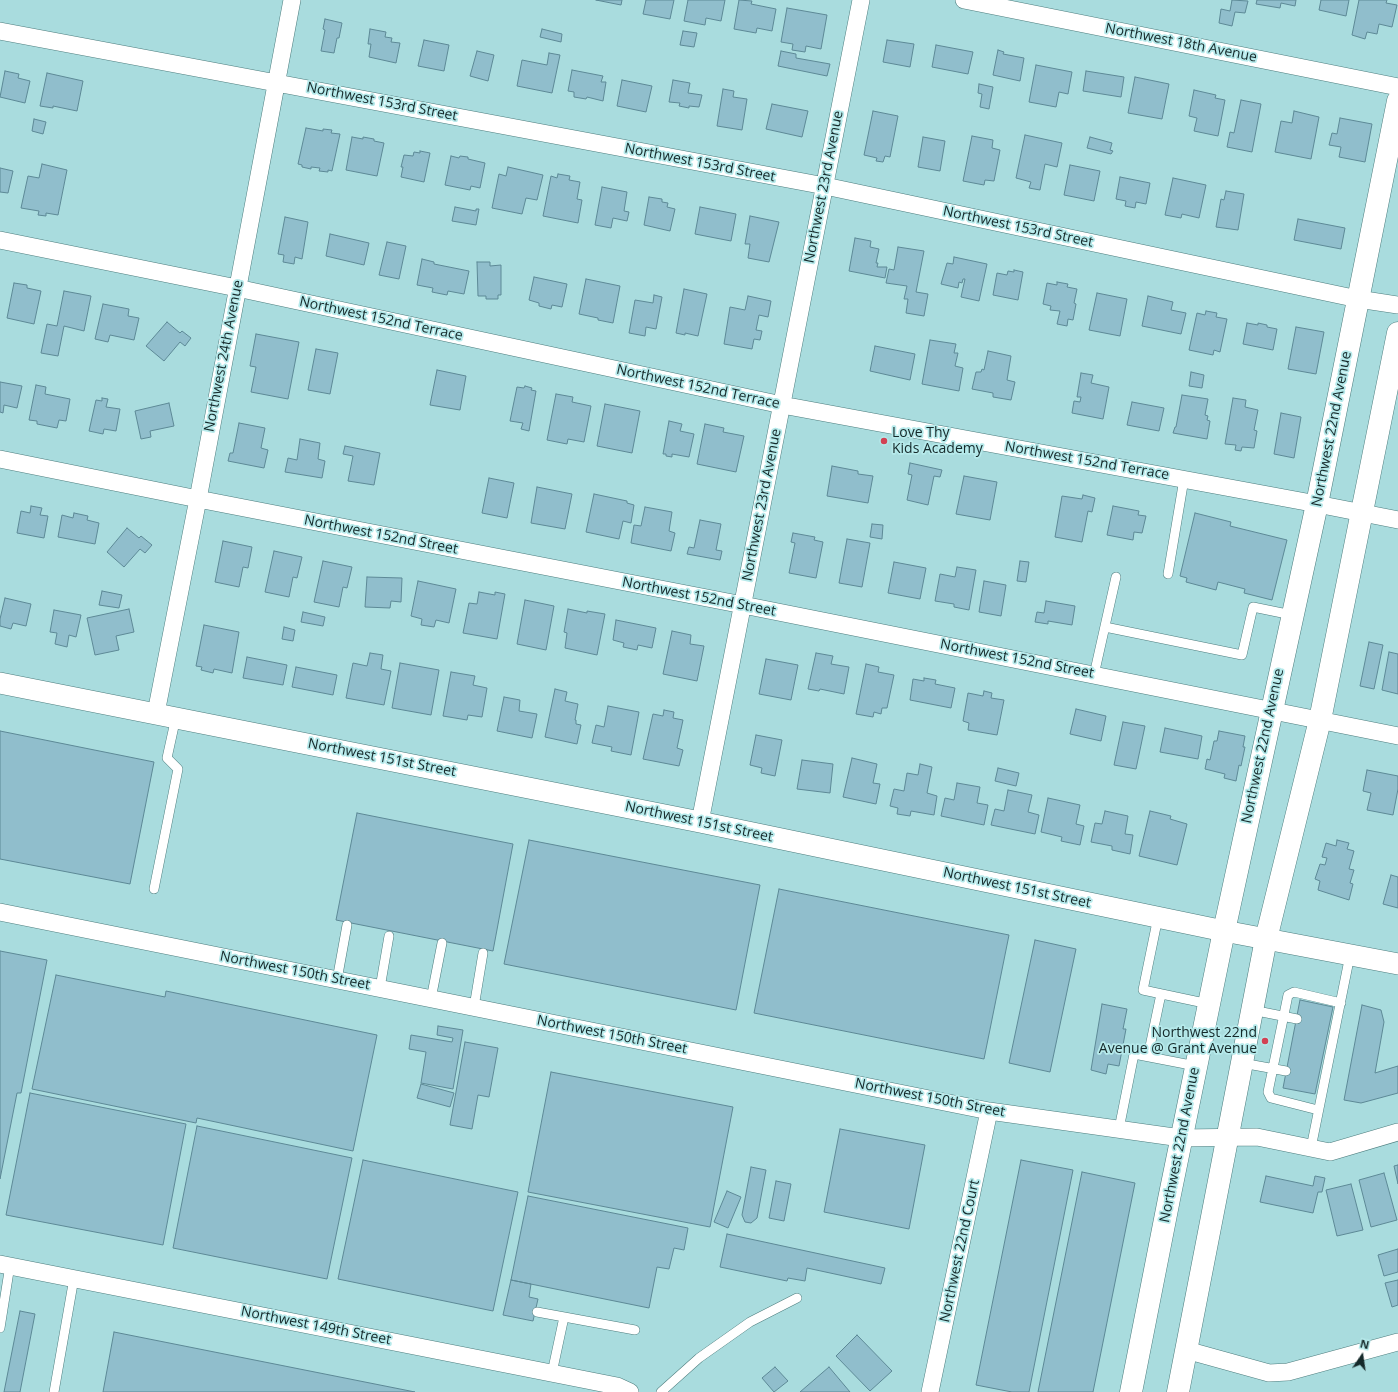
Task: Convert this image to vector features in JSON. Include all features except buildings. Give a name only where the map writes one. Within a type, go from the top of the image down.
[{"type":"main road","name":"Northwest 22nd Avenue","points":[[1131,1392],[1181,1138],[1271,710],[1317,504],[1398,101]]},
{"type":"main road","points":[[1178,1392],[1266,939],[1320,720],[1398,333]]},
{"type":"street","name":"Northwest 24th Avenue","points":[[166,715],[198,499],[292,0]]},
{"type":"street","name":"Northwest 23rd Avenue","points":[[700,822],[861,0]]},
{"type":"street","name":"Northwest 18th Avenue","points":[[964,0],[1398,87]]},
{"type":"street","name":"Northwest 153rd Street","points":[[0,30],[825,186],[1358,299],[1398,305]]},
{"type":"street","name":"Northwest 152nd Terrace","points":[[0,240],[237,288],[782,405],[1398,520]]},
{"type":"street","name":"Northwest 152nd Street","points":[[0,458],[198,499],[743,605],[1398,736]]},
{"type":"street","name":"Northwest 151st Street","points":[[0,682],[700,822],[1224,931],[1398,964]]},
{"type":"street","name":"Northwest 150th Street","points":[[0,912],[989,1111],[1181,1138],[1257,1137],[1330,1152],[1398,1132]]},
{"type":"street","name":"Northwest 22nd Court","points":[[930,1392],[989,1111]]},
{"type":"street","name":"Northwest 149th Street","points":[[5,1264],[617,1386],[630,1392]]},
{"type":"street","points":[[1186,1350],[1270,1373],[1288,1372],[1398,1342]]},
{"type":"lane","points":[[1168,574],[1184,479]]},
{"type":"lane","points":[[1094,675],[1116,577]]},
{"type":"lane","points":[[1105,627],[1242,655],[1253,607],[1292,615]]},
{"type":"lane","points":[[154,889],[178,769],[167,758],[166,715]]},
{"type":"lane","points":[[1158,917],[1143,990],[1209,1004]]},
{"type":"lane","points":[[337,980],[347,925]]},
{"type":"lane","points":[[380,988],[389,936]]},
{"type":"lane","points":[[431,998],[442,944]]},
{"type":"lane","points":[[474,1007],[483,953]]},
{"type":"lane","points":[[1311,1148],[1322,1079],[1350,955]]},
{"type":"lane","points":[[1318,1110],[1271,1098],[1268,1092],[1283,1017],[1288,995],[1294,992],[1340,1003]]},
{"type":"lane","points":[[1148,1056],[1161,994]]},
{"type":"lane","points":[[1252,1010],[1296,1019]]},
{"type":"lane","points":[[1119,1129],[1134,1054],[1196,1066]]},
{"type":"lane","points":[[1242,1063],[1286,1071]]},
{"type":"lane","points":[[0,1328],[5,1264]]},
{"type":"lane","points":[[54,1392],[74,1278]]},
{"type":"lane","points":[[661,1392],[699,1358],[750,1322],[797,1298]]},
{"type":"lane","points":[[537,1312],[635,1330]]},
{"type":"lane","points":[[552,1373],[564,1317]]},
{"type":"place","name":"Love Thy Kids Academy","points":[[884,441]]},
{"type":"place","name":"Northwest 22nd Avenue @ Grant Avenue","points":[[1265,1041]]}]
